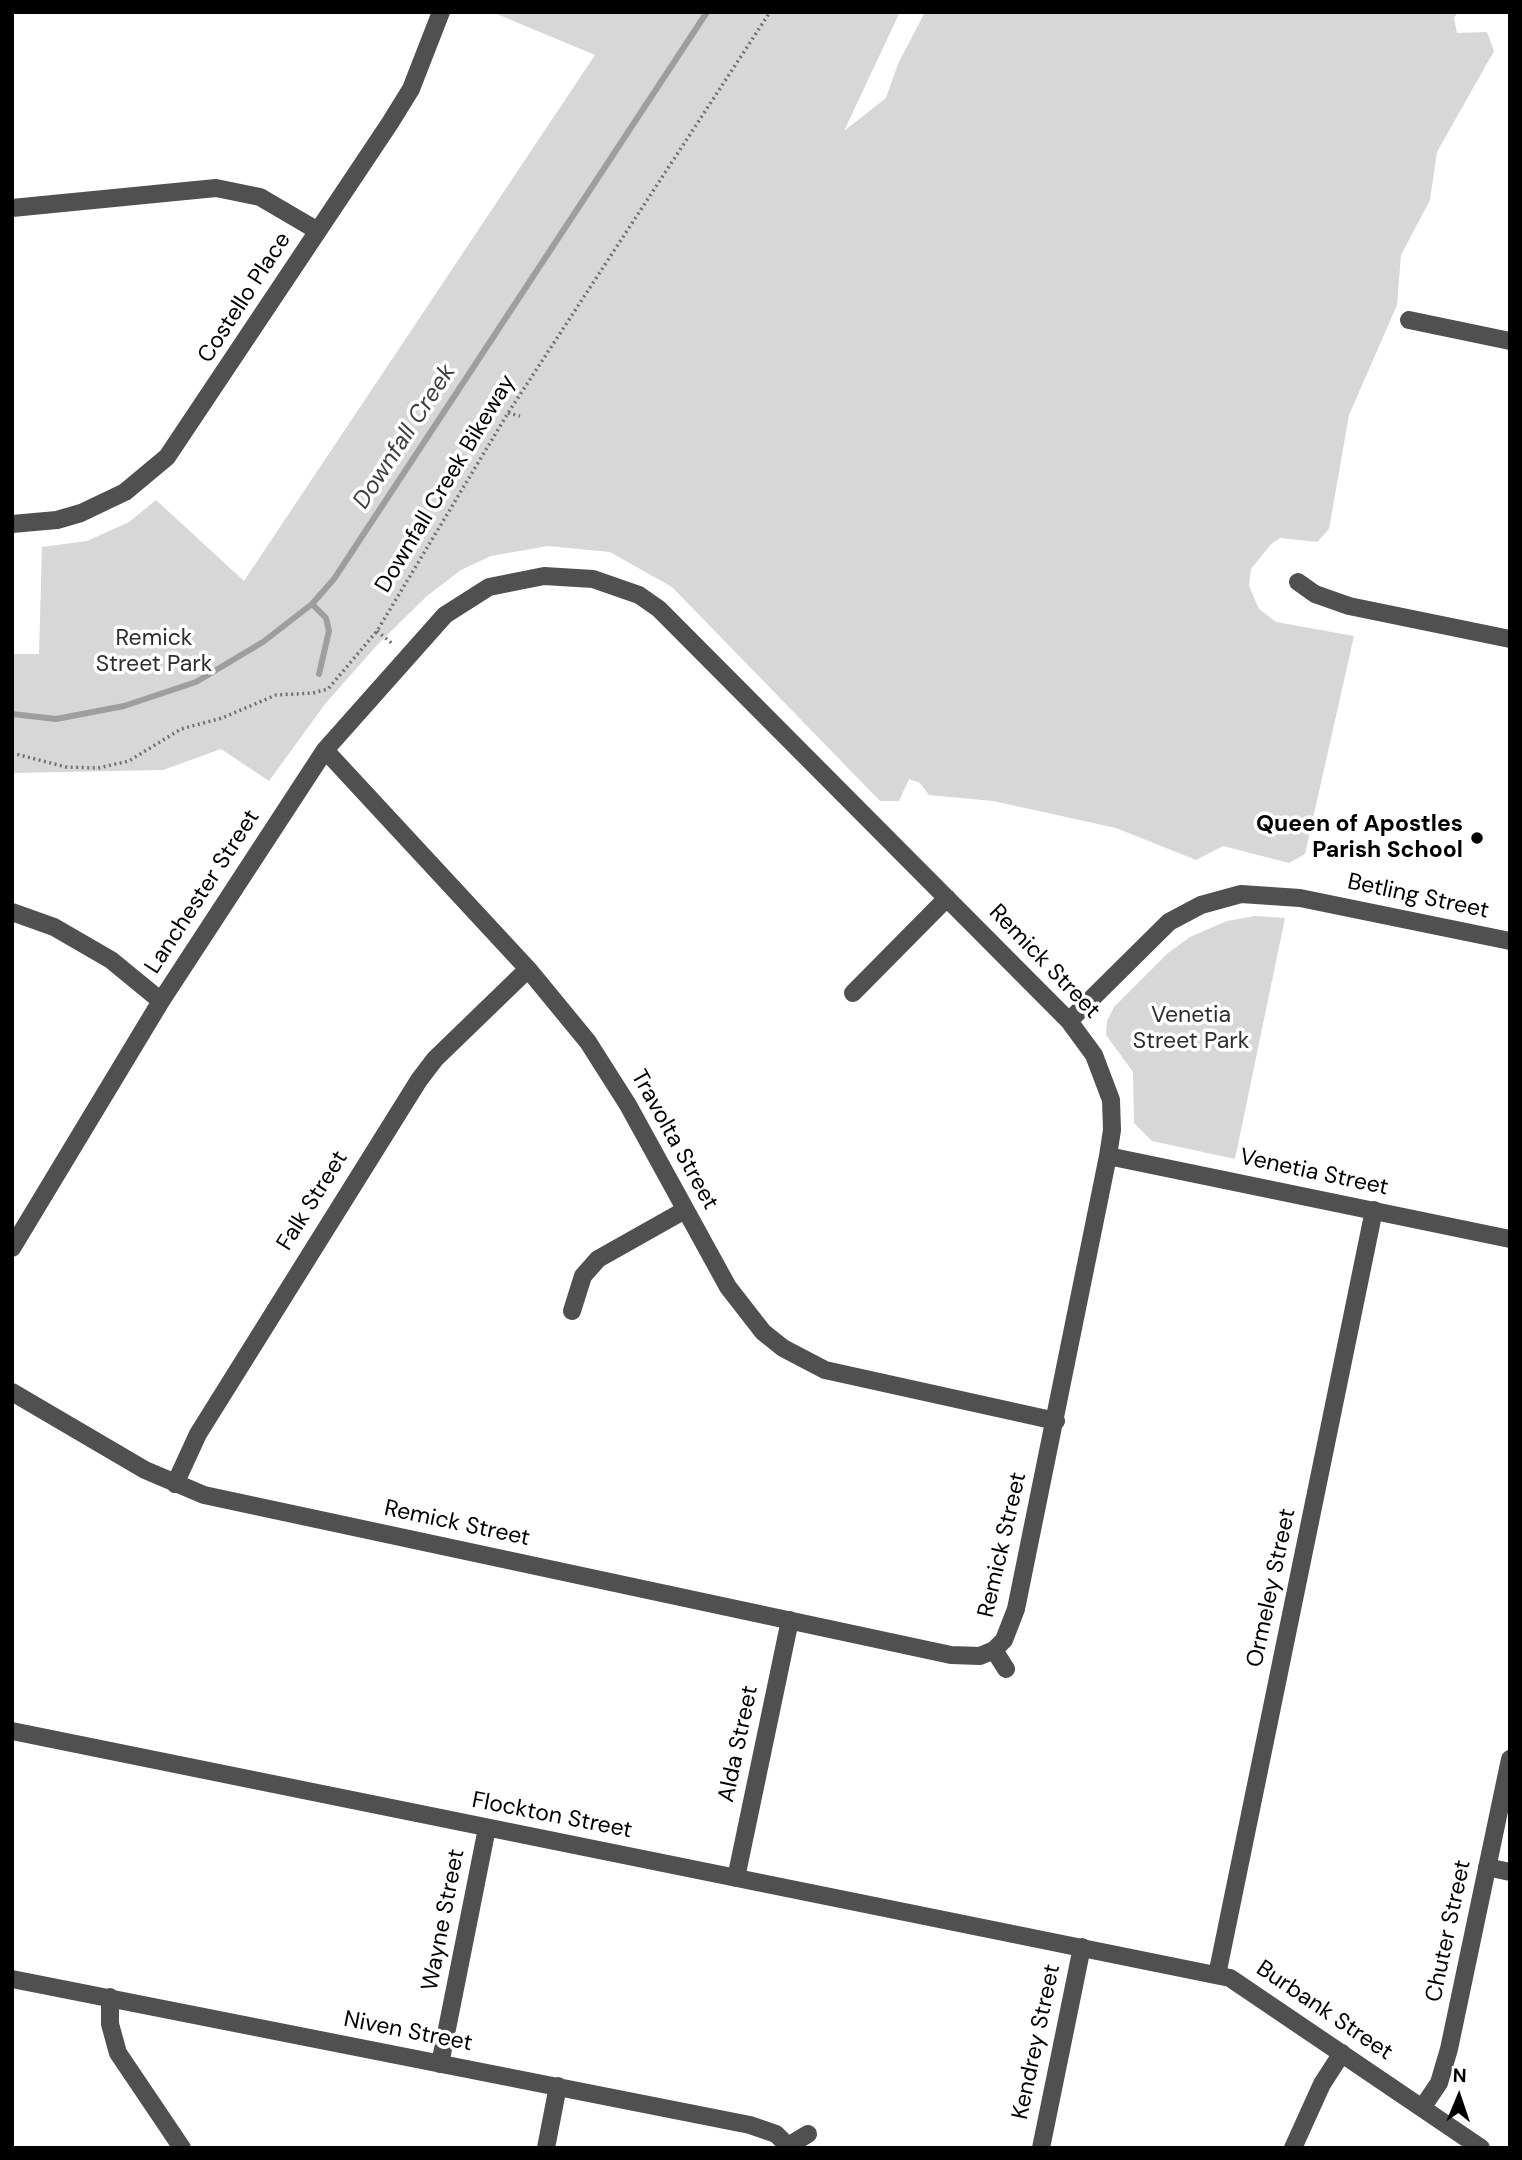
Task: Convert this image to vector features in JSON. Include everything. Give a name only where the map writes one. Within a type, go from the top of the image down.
[{"type":"street","name":"Costello Place","points":[[12,524],[57,520],[92,508],[125,492],[167,457],[411,89],[441,12]]},
{"type":"street","points":[[12,208],[216,188],[260,197],[318,231]]},
{"type":"street","points":[[1409,320],[1510,341]]},
{"type":"street","name":"Remick Street","points":[[12,1392],[128,1461],[175,1484],[233,1501],[964,1657],[980,1656],[994,1650],[1012,1627],[1108,1156],[1112,1116],[1106,1082],[1094,1055],[1069,1021],[681,629],[639,595],[614,585],[570,575],[517,580],[474,595]]},
{"type":"street","points":[[1298,582],[1315,594],[1349,606],[1510,639]]},
{"type":"street","name":"Lanchester Street","points":[[14,1242],[161,1001],[325,750],[406,655],[445,615],[474,595]]},
{"type":"street","name":"Travolta Street","points":[[325,750],[528,969],[575,1024],[609,1073],[685,1210],[747,1314],[763,1332],[806,1362],[850,1377],[1056,1421]]},
{"type":"street","name":"Betling Street","points":[[1069,1021],[1169,922],[1200,905],[1241,894],[1300,898],[1510,942]]},
{"type":"street","points":[[853,993],[947,898]]},
{"type":"street","points":[[12,912],[54,927],[93,948],[161,1001]]},
{"type":"street","name":"Falk Street","points":[[175,1484],[205,1422],[419,1080],[435,1059],[528,969]]},
{"type":"street","name":"Venetia Street","points":[[1108,1156],[1510,1238]]},
{"type":"street","points":[[572,1311],[583,1276],[598,1259],[685,1210]]},
{"type":"street","name":"Ormeley Street","points":[[1217,1975],[1374,1210]]},
{"type":"street","name":"Alda Street","points":[[736,1878],[790,1620]]},
{"type":"street","name":"Remick Street","points":[[994,1650],[1006,1669]]},
{"type":"street","name":"Flockton Street","points":[[12,1731],[1082,1947]]},
{"type":"street","name":"Chuter Street","points":[[1422,2108],[1438,2083],[1446,2062],[1510,1759]]},
{"type":"street","name":"Wayne Street","points":[[440,2064],[487,1828]]},
{"type":"street","points":[[1488,1867],[1510,1872]]},
{"type":"street","name":"Burbank Street","points":[[1082,1947],[1217,1975],[1243,1984],[1481,2148]]},
{"type":"street","name":"Kendrey Street","points":[[1041,2148],[1082,1947]]},
{"type":"street","name":"Niven Street","points":[[12,1979],[750,2125],[776,2134],[789,2147],[808,2134]]},
{"type":"street","points":[[110,1997],[110,2024],[118,2053],[182,2148]]},
{"type":"street","points":[[1293,2148],[1322,2084],[1342,2053]]},
{"type":"street","points":[[546,2148],[558,2086]]},
{"type":"path","name":"Downfall Creek Bikeway","points":[[12,753],[66,767],[98,768],[129,761],[181,729],[222,718],[276,695],[323,692],[377,631],[508,413],[770,12]]},
{"type":"path","points":[[508,413],[520,416]]},
{"type":"path","points":[[377,631],[406,655]]},
{"type":"green space","name":"Remick Street Park","points":[[492,12],[900,12],[844,131],[886,98],[898,64],[925,12],[1458,12],[1454,18],[1457,33],[1487,32],[1494,51],[1437,152],[1430,200],[1401,255],[1397,305],[1349,415],[1329,529],[1317,542],[1280,538],[1271,544],[1251,569],[1249,586],[1259,609],[1276,622],[1354,636],[1305,854],[1289,863],[1223,846],[1196,860],[1116,828],[993,801],[929,795],[920,783],[909,779],[899,801],[880,801],[672,587],[610,552],[548,546],[491,556],[461,570],[427,596],[378,644],[325,704],[269,781],[221,749],[163,770],[12,773],[12,654],[39,654],[42,547],[87,541],[129,522],[156,500],[244,581],[595,55]]},
{"type":"green space","name":"Venetia Street Park","points":[[1255,916],[1285,918],[1235,1159],[1152,1141],[1134,1123],[1133,1072],[1106,1035],[1107,1021],[1114,1007],[1168,953],[1190,937],[1227,921]]},
{"type":"waterway","name":"Downfall Creek","points":[[12,714],[56,719],[124,706],[196,682],[263,642],[312,604],[334,579],[707,12]]},
{"type":"waterway","points":[[312,604],[326,618],[329,631],[319,674]]},
{"type":"place","name":"Queen of Apostles Parish School","points":[[1477,838]]}]
